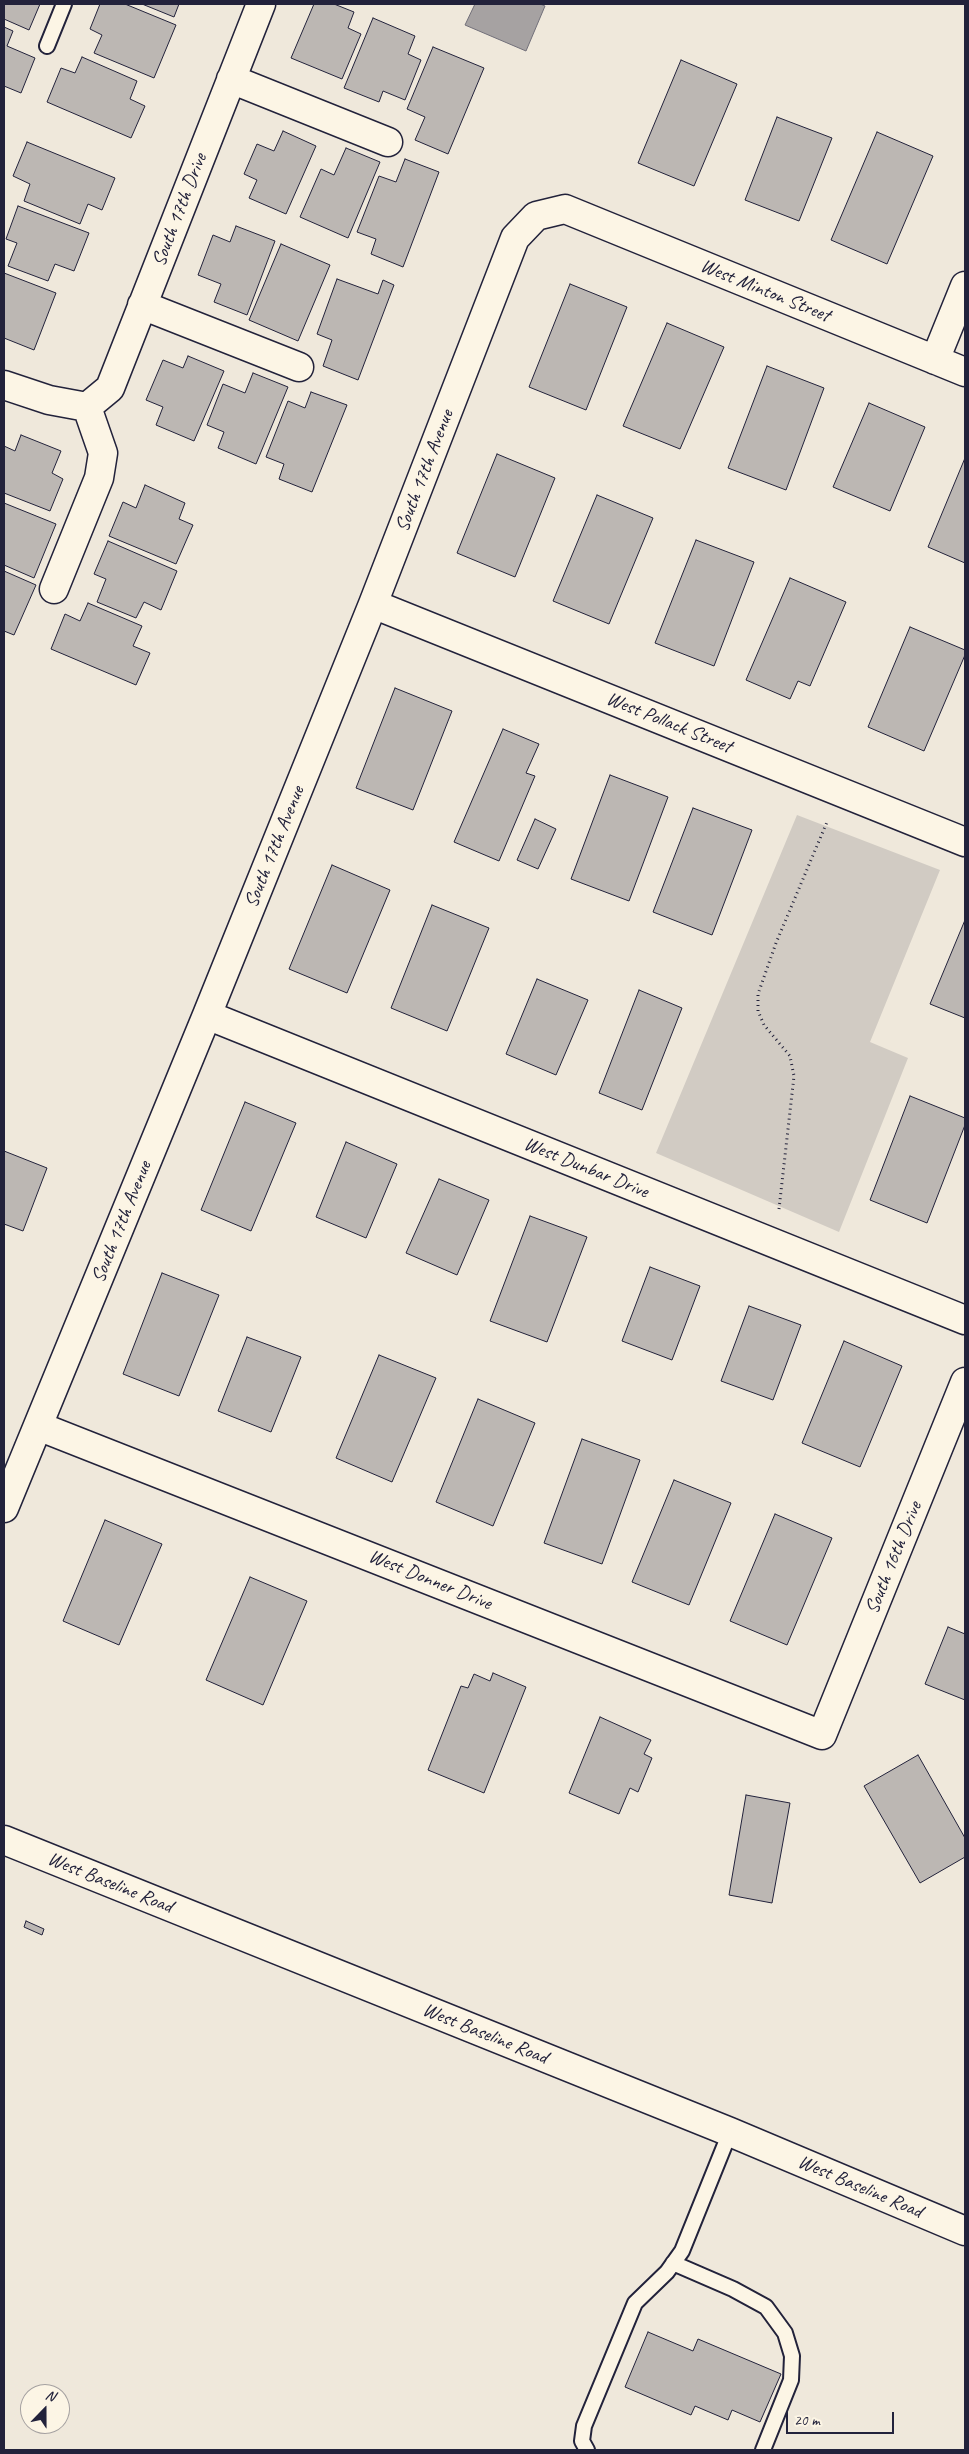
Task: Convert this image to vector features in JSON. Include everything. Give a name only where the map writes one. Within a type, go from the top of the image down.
[{"type":"street","name":"South 17th Drive","points":[[87,407],[110,388],[260,4]]},
{"type":"street","points":[[231,79],[388,142]]},
{"type":"street","name":"West Minton Street","points":[[565,209],[965,372]]},
{"type":"street","name":"South 17th Avenue","points":[[4,1508],[207,1015],[373,604],[515,238],[536,216],[565,209]]},
{"type":"street","points":[[935,360],[965,286]]},
{"type":"street","points":[[142,305],[299,367]]},
{"type":"street","points":[[4,385],[49,400],[87,407],[103,453],[99,478],[54,589]]},
{"type":"street","name":"West Pollack Street","points":[[373,604],[965,842]]},
{"type":"street","name":"West Dunbar Drive","points":[[207,1015],[965,1320]]},
{"type":"street","name":"South 16th Drive","points":[[822,1735],[965,1382]]},
{"type":"street","name":"West Donner Drive","points":[[38,1426],[822,1735]]},
{"type":"street","name":"West Baseline Road","points":[[4,1840],[730,2132],[965,2231]]},
{"type":"lane","points":[[47,46],[64,4]]},
{"type":"lane","points":[[587,2450],[582,2441],[584,2426],[635,2303],[682,2252],[730,2132]]},
{"type":"lane","points":[[673,2263],[733,2289],[766,2307],[785,2334],[792,2356],[791,2380],[762,2450]]},
{"type":"path","points":[[779,1209],[794,1076],[790,1056],[764,1025],[758,1011],[758,994],[776,943],[829,819]]},
{"type":"shaded area","points":[[475,4],[540,4],[545,6],[526,51],[465,25]]},
{"type":"shaded area","points":[[797,815],[940,870],[870,1042],[908,1058],[839,1232],[656,1153]]},
{"type":"building","points":[[4,4],[40,4],[29,30],[4,19]]},
{"type":"building","points":[[100,4],[125,4],[176,25],[154,78],[94,53],[102,35],[90,29]]},
{"type":"building","points":[[142,4],[179,4],[174,17]]},
{"type":"building","points":[[314,4],[334,4],[354,12],[348,28],[361,34],[342,79],[291,58]]},
{"type":"building","points":[[373,18],[415,36],[408,54],[421,60],[405,100],[383,91],[379,102],[344,88]]},
{"type":"building","points":[[4,27],[13,31],[7,46],[35,58],[21,93],[4,86]]},
{"type":"building","points":[[433,47],[484,68],[448,154],[415,140],[425,117],[407,109]]},
{"type":"building","points":[[82,57],[137,81],[130,99],[145,106],[131,138],[47,102],[61,68],[75,73]]},
{"type":"building","points":[[681,60],[737,84],[694,186],[638,163]]},
{"type":"building","points":[[777,117],[832,138],[799,221],[745,200]]},
{"type":"building","points":[[283,131],[316,146],[286,214],[249,198],[257,180],[244,174],[257,144],[274,151]]},
{"type":"building","points":[[877,132],[933,156],[887,264],[831,240]]},
{"type":"building","points":[[27,142],[115,178],[102,210],[88,204],[80,224],[24,201],[30,184],[13,176]]},
{"type":"building","points":[[346,148],[380,162],[348,238],[300,217],[321,169],[334,175]]},
{"type":"building","points":[[405,159],[439,172],[403,267],[371,254],[376,239],[357,232],[379,176],[396,182]]},
{"type":"building","points":[[18,206],[89,233],[74,271],[55,264],[48,281],[8,266],[17,243],[6,239]]},
{"type":"building","points":[[236,226],[275,241],[247,315],[214,302],[221,284],[198,275],[213,235],[230,242]]},
{"type":"building","points":[[281,244],[330,265],[298,341],[249,320]]},
{"type":"building","points":[[4,273],[56,293],[34,350],[4,338]]},
{"type":"building","points":[[337,279],[378,294],[383,280],[394,285],[358,380],[323,366],[332,340],[317,334]]},
{"type":"building","points":[[570,284],[627,307],[586,410],[529,387]]},
{"type":"building","points":[[667,323],[724,347],[680,449],[623,426]]},
{"type":"building","points":[[188,356],[224,371],[194,441],[156,425],[163,407],[146,400],[163,360],[183,368]]},
{"type":"building","points":[[767,366],[824,388],[786,490],[728,468]]},
{"type":"building","points":[[253,373],[288,387],[256,464],[218,448],[224,432],[207,425],[223,384],[245,393]]},
{"type":"building","points":[[311,392],[347,405],[312,492],[279,479],[284,464],[266,457],[288,401],[305,408]]},
{"type":"building","points":[[869,403],[925,427],[890,511],[833,487]]},
{"type":"building","points":[[21,435],[61,451],[52,473],[63,479],[50,511],[4,493],[4,446],[15,451]]},
{"type":"building","points":[[497,454],[555,478],[515,577],[457,553]]},
{"type":"building","points":[[965,458],[965,563],[928,547]]},
{"type":"building","points":[[145,485],[185,503],[179,519],[193,525],[176,564],[109,536],[123,502],[136,508]]},
{"type":"building","points":[[597,495],[653,518],[609,624],[553,601]]},
{"type":"building","points":[[4,503],[56,524],[34,578],[4,565]]},
{"type":"building","points":[[696,540],[754,562],[714,666],[655,643]]},
{"type":"building","points":[[108,541],[177,571],[161,610],[144,602],[136,618],[97,602],[106,579],[94,574]]},
{"type":"building","points":[[4,571],[36,585],[14,635],[4,631]]},
{"type":"building","points":[[790,578],[846,602],[810,686],[798,681],[790,699],[746,680]]},
{"type":"building","points":[[88,603],[142,626],[133,646],[150,653],[136,685],[51,649],[65,614],[80,621]]},
{"type":"building","points":[[910,627],[965,650],[965,655],[924,751],[868,727]]},
{"type":"building","points":[[395,688],[452,711],[413,810],[356,788]]},
{"type":"building","points":[[503,729],[539,744],[526,773],[535,776],[499,861],[454,842]]},
{"type":"building","points":[[610,775],[668,797],[629,901],[571,879]]},
{"type":"building","points":[[693,808],[752,830],[712,935],[653,912]]},
{"type":"building","points":[[535,819],[556,829],[538,869],[517,860]]},
{"type":"building","points":[[332,865],[390,890],[347,993],[289,969]]},
{"type":"building","points":[[432,905],[489,928],[447,1031],[391,1008]]},
{"type":"building","points":[[965,920],[965,1018],[930,1004]]},
{"type":"building","points":[[537,979],[588,1000],[556,1075],[506,1054]]},
{"type":"building","points":[[639,990],[682,1008],[642,1110],[599,1093]]},
{"type":"building","points":[[910,1096],[965,1118],[965,1125],[927,1223],[870,1200]]},
{"type":"building","points":[[245,1102],[296,1123],[251,1231],[201,1210]]},
{"type":"building","points":[[346,1142],[397,1164],[366,1238],[316,1217]]},
{"type":"building","points":[[4,1151],[47,1168],[23,1231],[4,1224]]},
{"type":"building","points":[[439,1179],[489,1200],[457,1275],[406,1253]]},
{"type":"building","points":[[530,1216],[587,1237],[547,1342],[490,1321]]},
{"type":"building","points":[[650,1267],[700,1286],[672,1360],[622,1341]]},
{"type":"building","points":[[162,1273],[219,1295],[179,1396],[123,1374]]},
{"type":"building","points":[[749,1306],[801,1325],[773,1400],[721,1381]]},
{"type":"building","points":[[247,1337],[301,1357],[271,1432],[218,1411]]},
{"type":"building","points":[[844,1341],[902,1366],[860,1467],[802,1443]]},
{"type":"building","points":[[379,1355],[436,1378],[392,1482],[336,1458]]},
{"type":"building","points":[[478,1399],[535,1423],[493,1526],[436,1502]]},
{"type":"building","points":[[582,1439],[640,1460],[602,1564],[544,1543]]},
{"type":"building","points":[[674,1480],[731,1503],[689,1605],[632,1582]]},
{"type":"building","points":[[775,1514],[832,1538],[787,1645],[730,1621]]},
{"type":"building","points":[[105,1520],[162,1544],[119,1645],[63,1621]]},
{"type":"building","points":[[250,1577],[307,1601],[263,1705],[206,1680]]},
{"type":"building","points":[[948,1627],[965,1634],[965,1700],[925,1684]]},
{"type":"building","points":[[493,1673],[526,1687],[484,1793],[428,1770],[461,1686],[468,1688],[474,1674],[490,1681]]},
{"type":"building","points":[[600,1717],[651,1740],[644,1754],[652,1758],[638,1792],[630,1788],[619,1814],[569,1793]]},
{"type":"building","points":[[918,1755],[965,1838],[965,1857],[920,1883],[864,1786]]},
{"type":"building","points":[[746,1795],[790,1803],[772,1903],[729,1895]]},
{"type":"building","points":[[26,1921],[44,1929],[42,1935],[24,1927]]},
{"type":"building","points":[[648,2332],[693,2351],[698,2339],[781,2374],[760,2422],[732,2410],[728,2420],[695,2406],[691,2415],[625,2387]]}]
